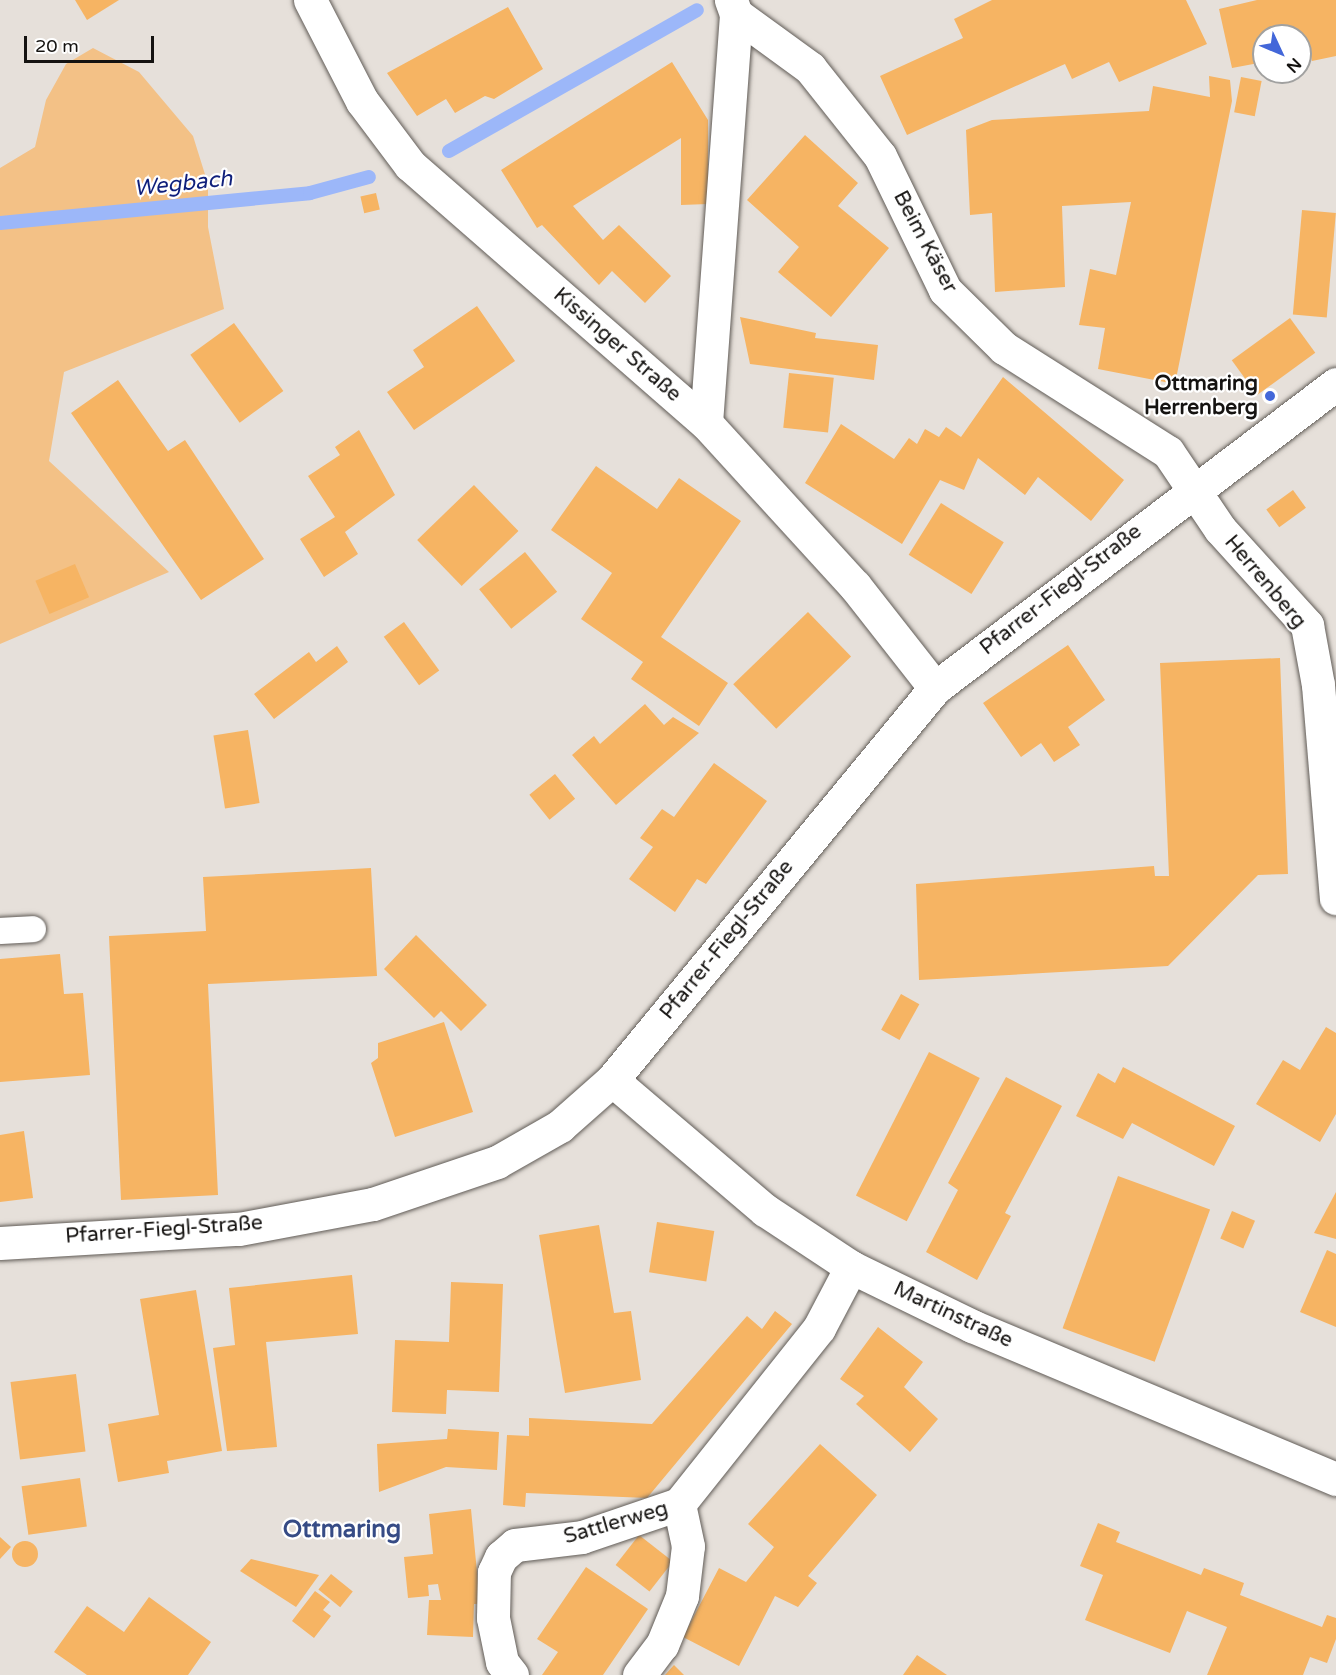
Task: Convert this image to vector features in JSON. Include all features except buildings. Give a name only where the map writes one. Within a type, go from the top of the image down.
[{"type":"street","name":"Kissinger Straße","points":[[310,0],[362,101],[410,165],[706,423],[855,586],[935,688]]},
{"type":"street","name":"Beim Käser","points":[[706,423],[734,7]]},
{"type":"street","name":"Beim Käser","points":[[734,7],[810,68],[880,156],[945,290],[1004,348],[1168,452],[1195,489]]},
{"type":"street","name":"Pfarrer-Fiegl-Straße","points":[[0,1243],[239,1229],[373,1204],[498,1162],[560,1126],[612,1080],[935,688],[1336,384]]},
{"type":"street","name":"Herrenberg","points":[[1195,489],[1220,529],[1307,625],[1318,685],[1336,898]]},
{"type":"street","name":"Martinstraße","points":[[612,1080],[765,1210],[851,1268],[972,1326],[1336,1479]]},
{"type":"street","name":"Sattlerweg","points":[[512,1675],[502,1662],[493,1618],[494,1572],[501,1557],[515,1545],[582,1537],[679,1504],[819,1328],[851,1268]]},
{"type":"street","name":"Sattlerweg","points":[[639,1675],[662,1645],[682,1596],[688,1546],[679,1504]]},
{"type":"lane","points":[[0,931],[33,929]]},
{"type":"shaded area","points":[[93,48],[139,72],[193,136],[208,184],[208,227],[224,309],[64,372],[49,461],[169,572],[0,644],[0,168],[35,147],[46,100],[66,64]]},
{"type":"waterway","name":"Wegbach","points":[[449,151],[697,10]]},
{"type":"waterway","name":"Wegbach","points":[[0,223],[310,193],[369,177]]},
{"type":"place","name":"Ottmaring Herrenberg","points":[[1270,396]]},
{"type":"district","name":"Ottmaring","points":[[342,1530]]}]
